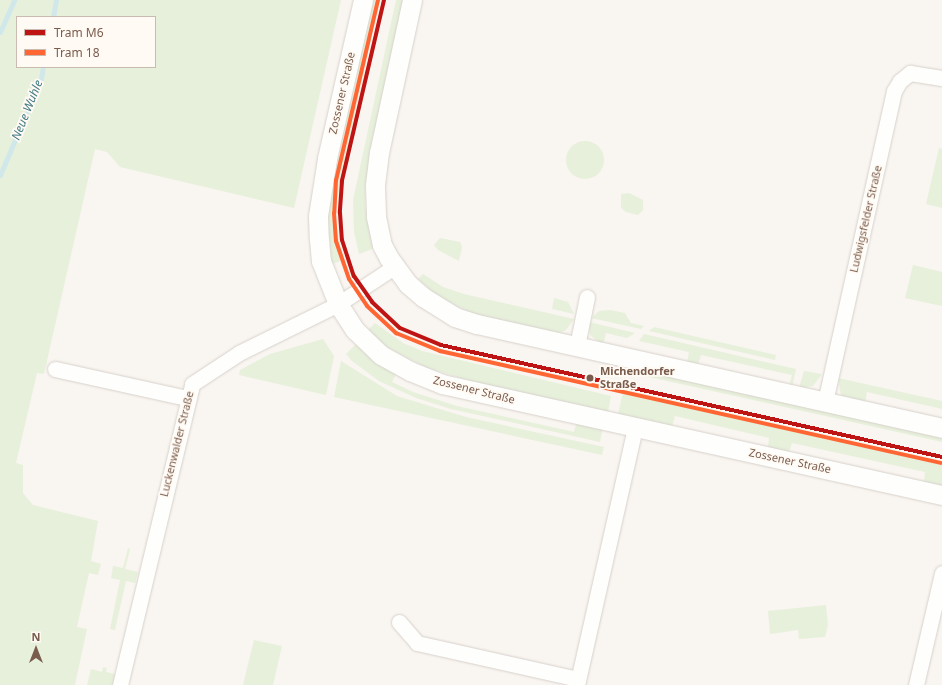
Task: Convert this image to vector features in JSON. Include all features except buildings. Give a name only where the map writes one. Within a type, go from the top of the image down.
[{"type":"street","name":"Zossener Straße","points":[[363,0],[327,159],[318,216],[321,261],[338,304],[355,330],[381,355],[410,371],[442,384],[942,495]]},
{"type":"street","points":[[412,0],[378,152],[375,186],[379,233],[394,267],[423,297],[455,317],[942,428]]},
{"type":"street","name":"Ludwigsfelder Straße","points":[[824,402],[894,92],[900,81],[910,73],[942,78]]},
{"type":"street","name":"Luckenwalder Straße","points":[[120,685],[187,398],[192,384],[239,353],[338,304],[394,267]]},
{"type":"street","points":[[577,346],[588,297]]},
{"type":"street","points":[[55,369],[187,398]]},
{"type":"street","points":[[399,622],[417,643],[578,682],[635,428]]},
{"type":"street","points":[[916,685],[942,573]]},
{"type":"green space","points":[[0,0],[341,0],[294,208],[120,167],[107,152],[95,149],[44,374],[37,373],[16,463],[23,465],[23,493],[33,505],[98,521],[91,561],[101,564],[98,575],[89,573],[77,627],[87,629],[75,685],[0,685]]},
{"type":"green space","points":[[371,0],[379,0],[336,204],[335,221],[343,260],[332,264],[327,212],[329,189]]},
{"type":"green space","points":[[396,0],[404,0],[365,190],[365,206],[375,248],[359,254],[354,232],[353,200]]},
{"type":"green space","points":[[581,141],[589,141],[599,146],[603,153],[603,167],[599,174],[589,179],[581,179],[571,174],[569,171],[566,164],[566,156],[571,146],[574,144]]},
{"type":"green space","points":[[939,148],[942,149],[942,208],[926,204]]},
{"type":"green space","points":[[629,193],[643,200],[643,210],[638,215],[626,212],[621,208],[621,194]]},
{"type":"green space","points":[[440,238],[460,242],[462,247],[459,261],[438,250],[434,245]]},
{"type":"green space","points":[[913,265],[942,272],[942,306],[905,298]]},
{"type":"green space","points":[[423,274],[443,287],[464,294],[574,319],[566,330],[559,333],[477,316],[437,296],[418,279]]},
{"type":"green space","points":[[554,298],[568,302],[574,314],[552,309]]},
{"type":"green space","points":[[610,310],[625,313],[631,323],[644,326],[641,329],[591,318],[599,311]]},
{"type":"green space","points":[[589,322],[635,333],[627,338],[606,333],[603,345],[590,335]]},
{"type":"green space","points":[[375,323],[403,343],[422,351],[611,396],[608,412],[467,380],[425,367],[385,346],[368,330]]},
{"type":"green space","points":[[654,327],[776,355],[775,360],[649,331]]},
{"type":"green space","points":[[644,334],[796,369],[792,387],[789,387],[792,375],[701,355],[698,366],[687,363],[689,352],[639,341]]},
{"type":"green space","points":[[323,339],[334,356],[326,395],[239,375],[240,370],[270,354]]},
{"type":"green space","points":[[356,344],[397,372],[392,382],[413,392],[457,406],[574,432],[577,421],[603,427],[600,442],[451,409],[416,398],[379,381],[352,361],[346,354]]},
{"type":"green space","points":[[341,361],[397,396],[466,417],[604,447],[602,455],[334,397]]},
{"type":"green space","points":[[633,367],[942,436],[942,442],[631,373]]},
{"type":"green space","points":[[804,371],[822,374],[813,386],[799,388]]},
{"type":"green space","points":[[838,378],[942,401],[942,409],[867,392],[865,403],[841,395]]},
{"type":"green space","points":[[623,392],[942,462],[942,487],[924,483],[925,472],[792,443],[789,452],[768,447],[769,438],[675,416],[672,427],[618,414]]},
{"type":"green space","points":[[128,548],[130,549],[125,569],[138,572],[135,583],[126,581],[115,630],[110,629],[120,580],[111,578],[113,566],[123,568]]},
{"type":"green space","points":[[826,605],[828,625],[825,637],[799,639],[798,630],[770,634],[768,611]]},
{"type":"green space","points":[[254,640],[282,646],[273,685],[243,685]]},
{"type":"green space","points":[[103,667],[107,668],[106,672],[115,674],[113,685],[87,685],[91,669],[102,672]]},
{"type":"waterway","points":[[0,32],[14,0]]},
{"type":"waterway","name":"Neue Wuhle","points":[[53,16],[56,0]]},
{"type":"waterway","name":"Neue Wuhle","points":[[0,175],[41,79],[43,68]]},
{"type":"tram line","name":"18","points":[[378,0],[336,180],[334,213],[336,241],[349,279],[367,306],[396,333],[440,351],[941,463]]},
{"type":"tram line","name":"M6","points":[[384,0],[342,181],[340,213],[342,240],[354,276],[372,302],[400,328],[441,345],[942,457]]},
{"type":"place","name":"Michendorfer Straße","points":[[590,378]]}]
